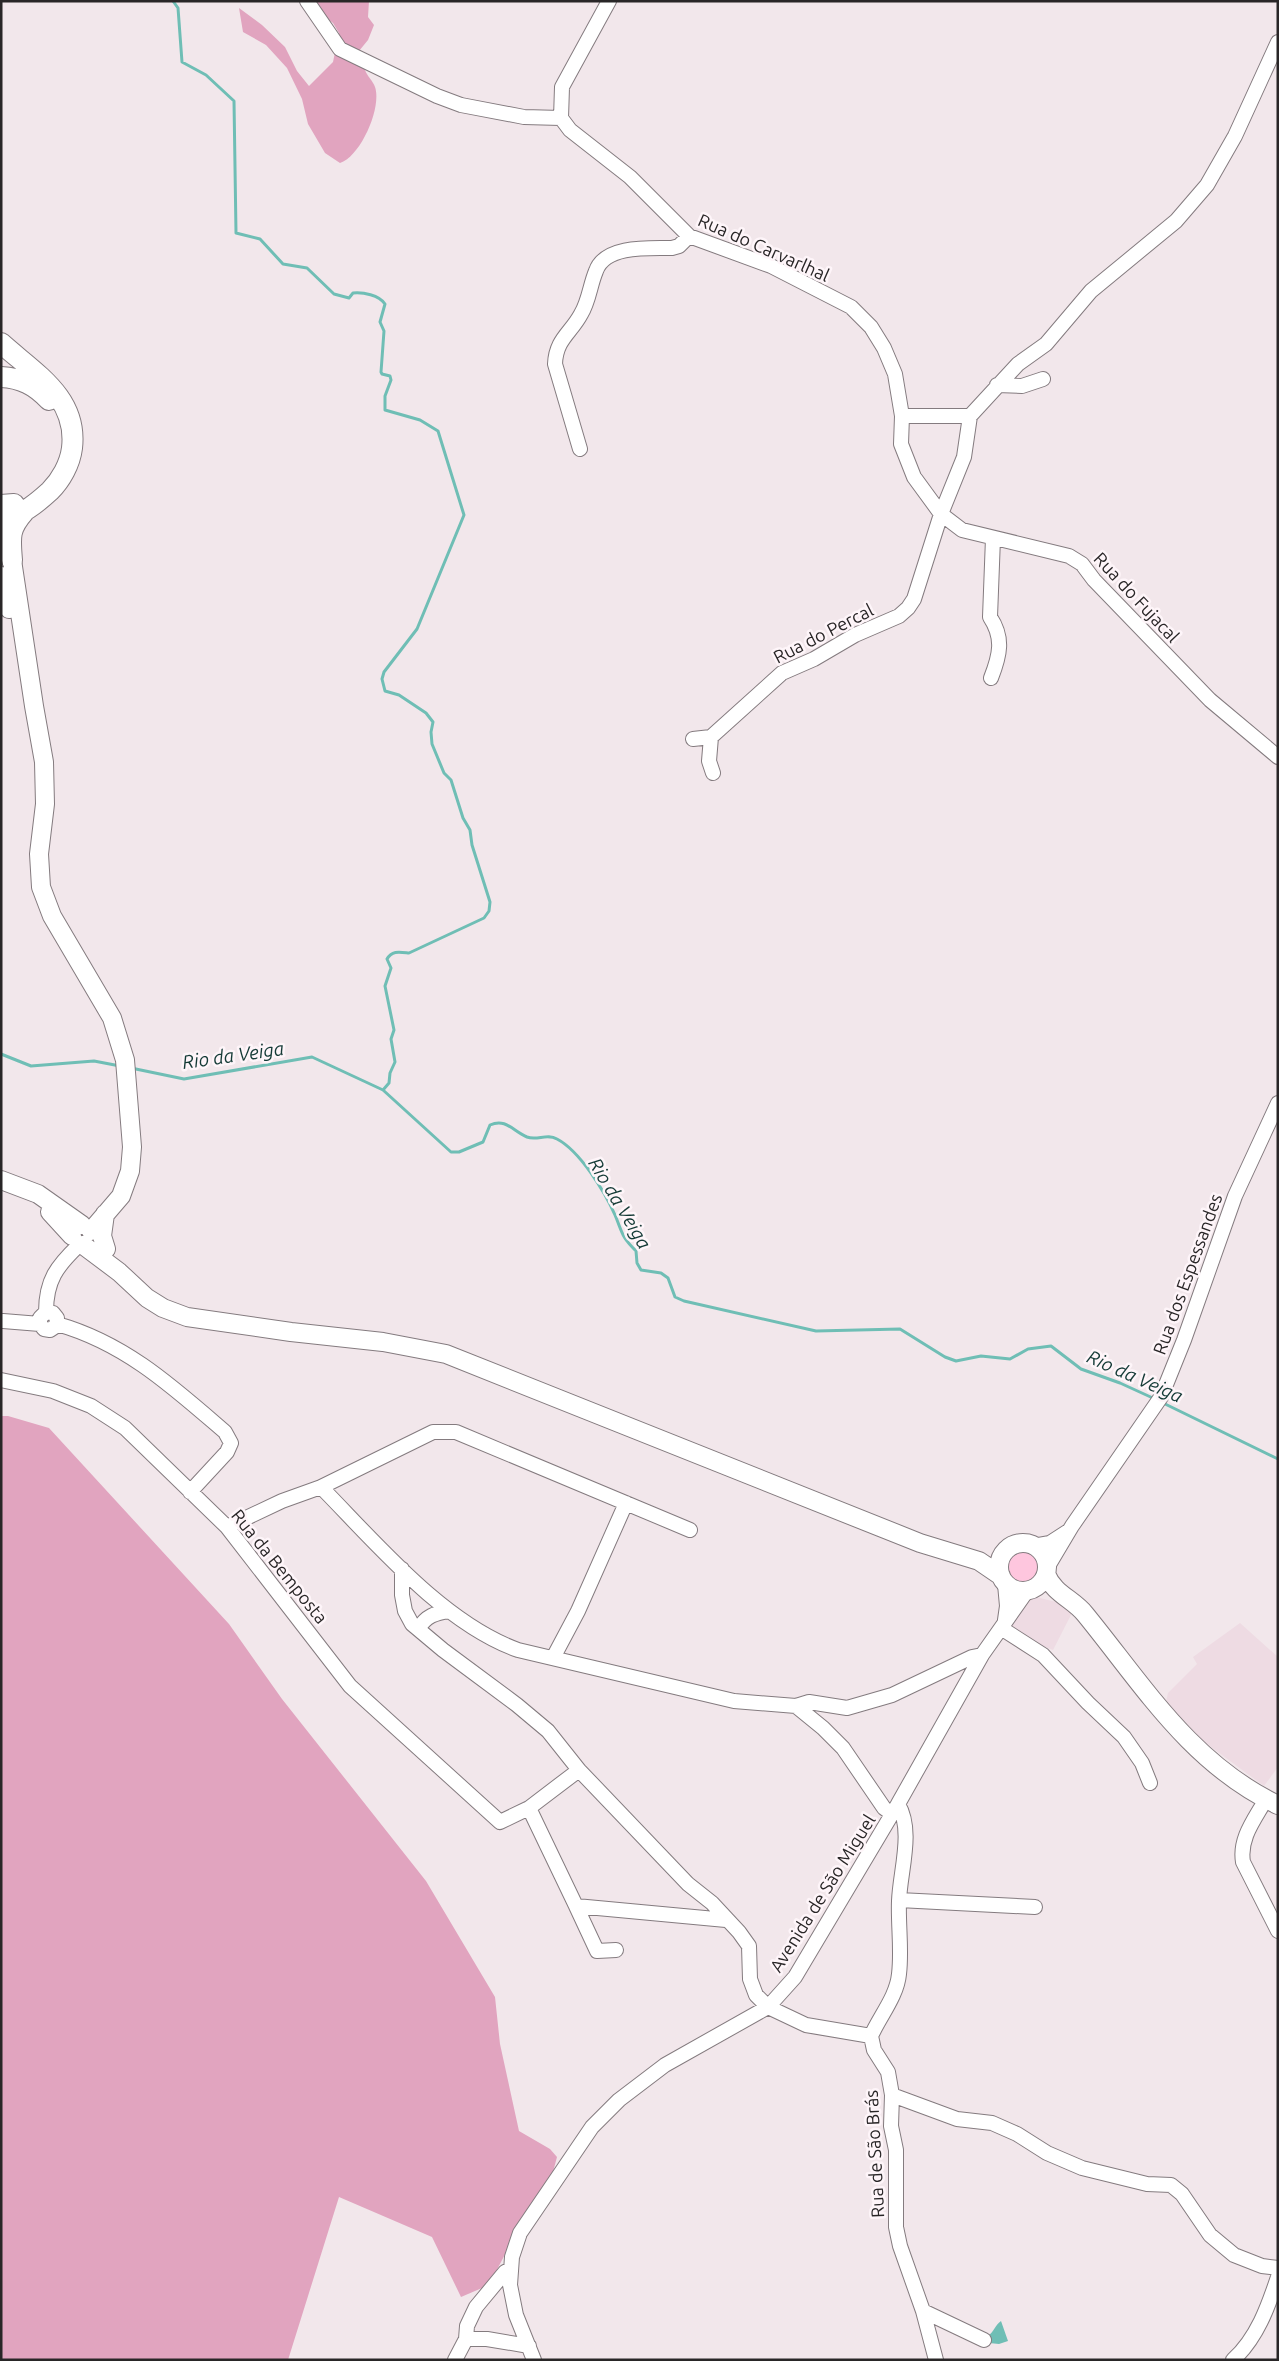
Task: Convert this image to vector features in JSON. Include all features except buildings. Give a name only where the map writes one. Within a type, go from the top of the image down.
[{"type":"highway","points":[[1,343],[54,389],[68,412],[72,427],[72,452],[61,478],[53,488],[10,508]]},
{"type":"highway","points":[[1,377],[23,381],[42,392],[57,411],[63,435],[62,448],[52,474],[32,493],[10,508]]},
{"type":"highway","points":[[1,520],[11,518],[10,508]]},
{"type":"highway","points":[[6,568],[10,534],[14,523],[10,508]]},
{"type":"main road","points":[[1,531],[6,568],[44,762],[45,804],[39,854],[41,887],[52,916],[112,1018],[125,1060],[132,1147],[130,1171],[121,1196],[102,1212],[82,1235]]},
{"type":"main road","points":[[1,1180],[38,1194],[66,1213],[82,1235],[106,1249]]},
{"type":"main road","points":[[27,1191],[82,1235],[148,1298],[163,1308],[187,1317],[402,1345],[446,1354],[920,1543],[979,1561],[1019,1591],[1030,1590],[1038,1586],[1046,1571]]},
{"type":"main road","points":[[66,1213],[79,1215],[102,1212]]},
{"type":"main road","points":[[102,1212],[102,1236],[106,1249],[119,1272]]},
{"type":"main road","points":[[979,1561],[1018,1544],[1033,1546],[1040,1551],[1045,1559],[1046,1571],[1052,1586],[1084,1611],[1177,1730],[1202,1753],[1272,1802]]},
{"type":"main road","points":[[1003,1580],[1000,1560],[1011,1547]]},
{"type":"main road","points":[[1030,1590],[1073,1604]]},
{"type":"street","points":[[306,1],[340,49],[428,92],[462,105],[524,117],[561,118],[562,87],[609,1]]},
{"type":"street","points":[[902,416],[970,416],[996,385],[1018,364],[1046,344],[1090,291],[1176,221],[1207,185],[1235,136],[1278,42]]},
{"type":"street","name":"Rua do Carvarlhal","points":[[561,118],[570,130],[630,177],[689,236],[771,266],[851,307],[871,327],[884,348],[894,374],[902,416],[901,444],[914,477],[941,514]]},
{"type":"street","points":[[580,449],[555,364],[555,353],[558,345],[585,308],[596,268],[604,257],[617,252],[672,248],[679,246],[689,236]]},
{"type":"street","points":[[996,385],[1022,386],[1043,379]]},
{"type":"street","name":"Rua do Percal","points":[[711,737],[782,673],[814,659],[855,635],[899,616],[908,608],[914,599],[941,514],[964,457],[970,416]]},
{"type":"street","name":"Rua do Fujacal","points":[[941,514],[962,530],[1069,556],[1082,564],[1094,580],[1210,700],[1278,757]]},
{"type":"street","points":[[991,678],[999,658],[1000,644],[996,627],[990,617],[992,538]]},
{"type":"street","points":[[693,739],[711,737],[709,761],[713,773]]},
{"type":"street","name":"Rua dos Espessandes","points":[[1072,1526],[1158,1402],[1184,1340],[1235,1196],[1278,1103]]},
{"type":"street","points":[[82,1235],[57,1267],[47,1294],[43,1318],[44,1329],[50,1330],[57,1324],[85,1332],[141,1362],[225,1432],[231,1443],[227,1452],[190,1492]]},
{"type":"street","points":[[3,1321],[43,1318]]},
{"type":"street","name":"Rua da Bemposta","points":[[1,1380],[53,1391],[91,1406],[125,1428],[227,1526],[350,1686],[500,1822],[529,1808]]},
{"type":"street","points":[[227,1526],[282,1501],[321,1487],[433,1432],[456,1432],[690,1530]]},
{"type":"street","points":[[321,1487],[402,1569],[449,1611],[496,1642],[553,1658],[734,1701],[796,1706],[809,1702],[847,1708],[892,1695],[972,1657],[982,1655]]},
{"type":"street","points":[[553,1658],[578,1611],[626,1503]]},
{"type":"street","points":[[1033,1546],[1050,1543],[1065,1534],[1072,1526]]},
{"type":"street","points":[[1046,1571],[1072,1526]]},
{"type":"street","points":[[402,1569],[402,1595],[405,1611],[412,1624],[548,1731],[579,1770],[688,1884],[712,1903],[749,1946],[750,1979],[756,1995],[768,2007],[806,2026],[871,2036],[893,1995],[899,1974],[899,1900],[904,1852],[905,1814],[895,1809],[884,1808],[843,1748],[823,1728],[796,1706]]},
{"type":"street","points":[[1003,1580],[1007,1606],[1003,1626],[1043,1655],[1088,1703],[1124,1737],[1142,1763],[1150,1783]]},
{"type":"street","name":"Avenida de São Miguel","points":[[534,2360],[516,2315],[510,2285],[512,2257],[520,2233],[592,2126],[619,2100],[665,2065],[768,2007],[794,1977],[895,1809],[982,1655],[1030,1590]]},
{"type":"street","points":[[418,1629],[424,1620],[435,1613],[449,1611]]},
{"type":"street","points":[[579,1770],[529,1808],[597,1951],[616,1950]]},
{"type":"street","points":[[1272,1802],[1244,1838],[1241,1851],[1243,1862],[1278,1931]]},
{"type":"street","points":[[899,1900],[1035,1907]]},
{"type":"street","points":[[576,1906],[726,1920]]},
{"type":"street","name":"Rua de São Brás","points":[[871,2036],[874,2050],[888,2072],[892,2095],[891,2119],[896,2150],[896,2227],[900,2246],[923,2311],[936,2360]]},
{"type":"street","points":[[892,2095],[956,2119],[992,2123],[1017,2134],[1047,2153],[1082,2168],[1147,2184],[1170,2185],[1182,2194],[1189,2207],[1210,2235],[1234,2255],[1262,2266],[1278,2268]]},
{"type":"street","points":[[455,2360],[466,2339],[467,2326],[476,2307],[504,2272],[511,2269]]},
{"type":"street","points":[[1233,2360],[1245,2349],[1261,2322],[1278,2277]]},
{"type":"street","points":[[923,2311],[984,2340]]},
{"type":"street","points":[[466,2339],[487,2339],[529,2346]]},
{"type":"shaded area","points":[[305,1],[369,1],[368,17],[374,25],[368,40],[359,51],[366,72],[375,87],[376,96],[373,118],[355,151],[348,159],[340,163],[325,153],[308,124],[302,99],[287,68],[266,45],[243,32],[239,8],[262,25],[285,47],[297,71],[309,86],[333,62],[339,33],[333,23]]},
{"type":"shaded area","points":[[1,1416],[8,1416],[49,1428],[229,1624],[282,1699],[426,1881],[495,1997],[500,2044],[519,2131],[550,2149],[557,2157],[553,2172],[526,2214],[489,2285],[461,2297],[432,2237],[339,2197],[288,2360],[1,2360]]},
{"type":"shaded area","points":[[1023,1549],[1036,1554],[1041,1567],[1036,1580],[1023,1585],[1010,1580],[1005,1567],[1010,1554]]},
{"type":"shaded area","points":[[1032,1596],[1056,1602],[1073,1611],[1053,1650],[1012,1634],[1011,1621],[1026,1599]]},
{"type":"shaded area","points":[[1240,1623],[1278,1657],[1278,1767],[1264,1786],[1203,1741],[1166,1702],[1168,1693],[1197,1664],[1193,1657]]},
{"type":"shaded area","points":[[1001,2321],[1008,2341],[999,2344],[989,2343],[988,2336]]},
{"type":"waterway","points":[[173,1],[178,8],[182,62],[206,75],[234,101],[236,233],[260,239],[283,264],[307,268],[334,294],[349,298],[353,293],[361,293],[375,296],[385,304],[380,322],[384,331],[381,372],[390,376],[391,380],[385,396],[385,410],[420,420],[438,431],[464,515],[417,629],[384,672],[382,679],[385,691],[399,695],[426,713],[433,722],[431,732],[432,744],[444,773],[451,780],[463,818],[470,830],[472,845],[490,902],[489,911],[484,918],[409,953],[399,952],[391,954],[387,959],[391,968],[385,986],[394,1030],[391,1039],[395,1062],[390,1073],[389,1083],[383,1090]]},
{"type":"waterway","name":"Rio da Veiga","points":[[1,1054],[31,1066],[94,1061],[120,1066]]},
{"type":"waterway","name":"Rio da Veiga","points":[[131,1068],[184,1079],[312,1057],[383,1090],[451,1152],[459,1152],[483,1142],[490,1125],[496,1123],[505,1124],[527,1137],[553,1137],[557,1139],[566,1145],[591,1173],[611,1206],[623,1234],[636,1251],[637,1263],[641,1270],[661,1273],[668,1278],[675,1297],[684,1301],[816,1331],[900,1329],[945,1357],[956,1361],[981,1356],[1010,1359],[1028,1349],[1051,1346],[1081,1369],[1120,1383],[1155,1399]]},
{"type":"waterway","name":"Rio da Veiga","points":[[1161,1402],[1278,1459]]}]
